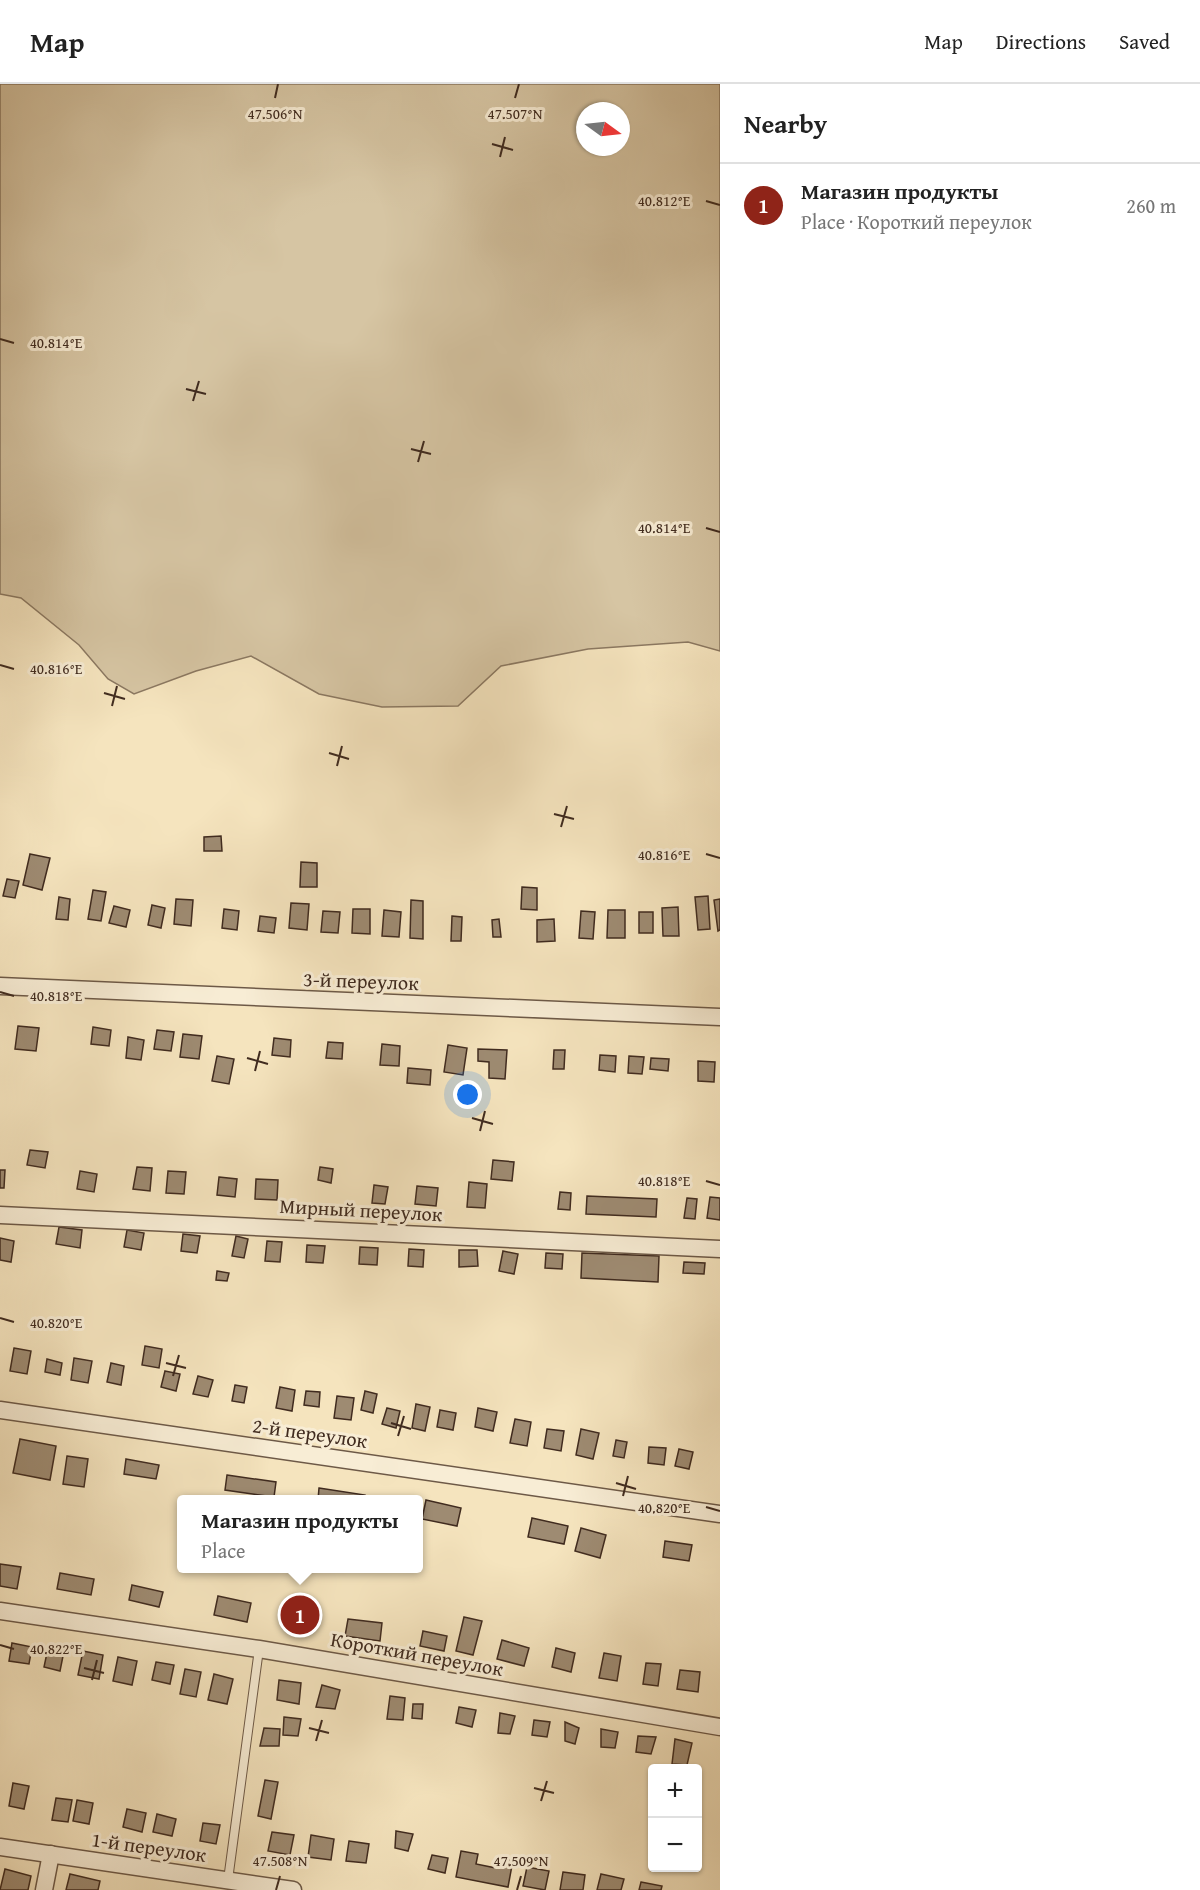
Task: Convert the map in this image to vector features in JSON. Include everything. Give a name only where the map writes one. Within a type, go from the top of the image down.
[{"type":"street","name":"3-й переулок","points":[[0,986],[720,1017]]},
{"type":"street","name":"Мирный переулок","points":[[0,1215],[720,1249]]},
{"type":"street","name":"2-й переулок","points":[[0,1410],[720,1514]]},
{"type":"street","name":"Короткий переулок","points":[[0,1611],[259,1649],[720,1726]]},
{"type":"street","name":"1-й переулок","points":[[0,1847],[231,1884],[293,1890]]},
{"type":"street","points":[[44,1890],[51,1854]]},
{"type":"lane","points":[[231,1884],[259,1649]]},
{"type":"shaded area","points":[[0,84],[720,84],[720,651],[688,642],[588,649],[501,666],[458,706],[382,707],[319,694],[251,656],[196,671],[134,694],[108,679],[79,645],[21,598],[0,594]]},
{"type":"building","points":[[221,836],[222,851],[204,851],[204,837]]},
{"type":"building","points":[[30,854],[50,858],[42,890],[23,885]]},
{"type":"building","points":[[301,862],[317,863],[317,887],[300,887]]},
{"type":"building","points":[[7,879],[19,881],[15,898],[3,896]]},
{"type":"building","points":[[522,887],[537,888],[537,910],[521,909]]},
{"type":"building","points":[[93,890],[106,892],[101,921],[88,919]]},
{"type":"building","points":[[708,896],[710,929],[698,930],[695,897]]},
{"type":"building","points":[[59,897],[70,899],[68,920],[56,919]]},
{"type":"building","points":[[176,899],[193,900],[191,926],[174,924]]},
{"type":"building","points":[[720,899],[720,930],[718,931],[714,900]]},
{"type":"building","points":[[411,900],[423,901],[423,939],[410,938]]},
{"type":"building","points":[[291,903],[309,904],[307,930],[289,928]]},
{"type":"building","points":[[152,905],[165,908],[161,928],[148,925]]},
{"type":"building","points":[[114,906],[130,910],[126,927],[109,923]]},
{"type":"building","points":[[678,907],[679,936],[663,936],[662,908]]},
{"type":"building","points":[[224,909],[239,911],[237,930],[222,928]]},
{"type":"building","points":[[353,909],[370,909],[370,934],[352,933]]},
{"type":"building","points":[[384,910],[401,912],[399,937],[382,936]]},
{"type":"building","points":[[608,910],[625,910],[625,938],[607,938]]},
{"type":"building","points":[[323,911],[340,912],[338,933],[321,932]]},
{"type":"building","points":[[581,911],[595,912],[593,939],[579,938]]},
{"type":"building","points":[[639,912],[653,912],[653,933],[639,933]]},
{"type":"building","points":[[260,916],[276,918],[274,933],[258,931]]},
{"type":"building","points":[[452,916],[462,917],[461,941],[451,941]]},
{"type":"building","points":[[499,919],[501,937],[493,937],[492,920]]},
{"type":"building","points":[[554,919],[555,941],[537,942],[537,920]]},
{"type":"building","points":[[18,1026],[39,1028],[36,1051],[15,1049]]},
{"type":"building","points":[[93,1027],[111,1030],[109,1046],[91,1044]]},
{"type":"building","points":[[157,1030],[174,1032],[171,1051],[154,1049]]},
{"type":"building","points":[[183,1034],[202,1036],[199,1059],[180,1057]]},
{"type":"building","points":[[128,1037],[144,1040],[141,1060],[126,1058]]},
{"type":"building","points":[[274,1038],[291,1040],[290,1057],[272,1055]]},
{"type":"building","points":[[328,1042],[343,1043],[342,1059],[326,1058]]},
{"type":"building","points":[[382,1044],[400,1046],[399,1066],[380,1065]]},
{"type":"building","points":[[448,1045],[467,1048],[463,1075],[444,1072]]},
{"type":"building","points":[[478,1049],[507,1050],[505,1079],[489,1078],[489,1062],[478,1061]]},
{"type":"building","points":[[554,1050],[565,1050],[564,1069],[553,1069]]},
{"type":"building","points":[[600,1055],[616,1056],[615,1072],[599,1070]]},
{"type":"building","points":[[217,1056],[234,1059],[229,1084],[212,1081]]},
{"type":"building","points":[[629,1056],[644,1057],[642,1074],[628,1073]]},
{"type":"building","points":[[651,1058],[669,1059],[668,1071],[650,1069]]},
{"type":"building","points":[[698,1061],[715,1062],[714,1082],[698,1081]]},
{"type":"building","points":[[408,1068],[431,1070],[430,1085],[407,1083]]},
{"type":"building","points":[[30,1150],[48,1152],[45,1168],[27,1165]]},
{"type":"building","points":[[493,1160],[514,1162],[512,1181],[491,1179]]},
{"type":"building","points":[[137,1167],[152,1168],[150,1191],[133,1189]]},
{"type":"building","points":[[320,1167],[333,1169],[331,1183],[318,1180]]},
{"type":"building","points":[[0,1170],[5,1170],[4,1188],[0,1188]]},
{"type":"building","points":[[80,1171],[97,1174],[94,1192],[77,1189]]},
{"type":"building","points":[[168,1171],[186,1172],[184,1194],[166,1193]]},
{"type":"building","points":[[219,1177],[237,1179],[235,1197],[217,1195]]},
{"type":"building","points":[[256,1179],[278,1180],[277,1200],[255,1199]]},
{"type":"building","points":[[469,1182],[487,1184],[485,1208],[467,1207]]},
{"type":"building","points":[[374,1185],[388,1187],[385,1204],[372,1203]]},
{"type":"building","points":[[417,1186],[438,1188],[436,1206],[415,1204]]},
{"type":"building","points":[[560,1192],[571,1193],[570,1210],[558,1209]]},
{"type":"building","points":[[587,1196],[657,1199],[656,1217],[586,1214]]},
{"type":"building","points":[[710,1197],[720,1198],[720,1220],[707,1218]]},
{"type":"building","points":[[687,1198],[697,1199],[695,1219],[684,1218]]},
{"type":"building","points":[[59,1227],[82,1230],[80,1248],[56,1244]]},
{"type":"building","points":[[127,1230],[144,1233],[141,1250],[124,1247]]},
{"type":"building","points":[[183,1234],[200,1236],[197,1253],[181,1251]]},
{"type":"building","points":[[236,1236],[248,1239],[244,1258],[232,1256]]},
{"type":"building","points":[[0,1238],[14,1241],[11,1262],[0,1260]]},
{"type":"building","points":[[267,1241],[282,1242],[280,1262],[265,1261]]},
{"type":"building","points":[[307,1245],[325,1246],[323,1263],[306,1262]]},
{"type":"building","points":[[360,1247],[378,1248],[377,1265],[359,1264]]},
{"type":"building","points":[[409,1249],[424,1250],[423,1267],[408,1266]]},
{"type":"building","points":[[459,1250],[477,1250],[478,1266],[459,1267]]},
{"type":"building","points":[[503,1251],[518,1254],[514,1274],[499,1271]]},
{"type":"building","points":[[546,1253],[563,1254],[562,1269],[545,1268]]},
{"type":"building","points":[[582,1253],[659,1256],[658,1282],[581,1278]]},
{"type":"building","points":[[684,1262],[705,1263],[704,1274],[683,1273]]},
{"type":"building","points":[[217,1271],[229,1273],[227,1281],[216,1280]]},
{"type":"building","points":[[145,1346],[162,1349],[159,1368],[142,1365]]},
{"type":"building","points":[[14,1348],[31,1351],[27,1374],[10,1371]]},
{"type":"building","points":[[74,1358],[92,1361],[88,1383],[71,1380]]},
{"type":"building","points":[[47,1359],[62,1363],[60,1375],[45,1372]]},
{"type":"building","points":[[111,1363],[124,1366],[121,1385],[107,1382]]},
{"type":"building","points":[[165,1371],[180,1374],[176,1391],[161,1387]]},
{"type":"building","points":[[198,1376],[213,1380],[208,1397],[193,1394]]},
{"type":"building","points":[[235,1385],[247,1387],[244,1403],[232,1401]]},
{"type":"building","points":[[280,1387],[295,1390],[292,1411],[276,1408]]},
{"type":"building","points":[[306,1391],[320,1392],[319,1407],[304,1405]]},
{"type":"building","points":[[365,1391],[377,1394],[373,1413],[361,1410]]},
{"type":"building","points":[[337,1396],[354,1398],[351,1420],[334,1418]]},
{"type":"building","points":[[416,1404],[430,1407],[425,1431],[412,1428]]},
{"type":"building","points":[[387,1408],[400,1411],[396,1428],[382,1424]]},
{"type":"building","points":[[478,1408],[497,1412],[493,1431],[475,1427]]},
{"type":"building","points":[[440,1410],[456,1413],[453,1430],[437,1427]]},
{"type":"building","points":[[515,1419],[531,1422],[527,1446],[510,1443]]},
{"type":"building","points":[[547,1429],[564,1431],[561,1451],[544,1448]]},
{"type":"building","points":[[581,1429],[599,1433],[593,1459],[576,1455]]},
{"type":"building","points":[[20,1439],[56,1446],[50,1480],[13,1473]]},
{"type":"building","points":[[616,1440],[627,1442],[624,1458],[613,1456]]},
{"type":"building","points":[[649,1447],[666,1448],[664,1465],[648,1463]]},
{"type":"building","points":[[679,1449],[693,1452],[689,1469],[675,1466]]},
{"type":"building","points":[[67,1456],[88,1459],[84,1487],[63,1484]]},
{"type":"building","points":[[126,1459],[159,1465],[156,1479],[124,1474]]},
{"type":"building","points":[[227,1475],[276,1482],[274,1495],[225,1490]]},
{"type":"building","points":[[319,1488],[365,1495],[318,1495]]},
{"type":"building","points":[[426,1500],[461,1508],[457,1526],[423,1519]]},
{"type":"building","points":[[532,1518],[568,1526],[564,1544],[528,1537]]},
{"type":"building","points":[[581,1528],[606,1535],[600,1558],[575,1551]]},
{"type":"building","points":[[665,1541],[692,1545],[689,1561],[663,1557]]},
{"type":"building","points":[[0,1564],[21,1567],[17,1589],[0,1586]]},
{"type":"building","points":[[60,1573],[94,1579],[91,1595],[57,1589]]},
{"type":"building","points":[[132,1585],[163,1592],[159,1607],[129,1600]]},
{"type":"building","points":[[218,1596],[251,1603],[247,1622],[214,1615]]},
{"type":"building","points":[[289,1601],[315,1605],[311,1629],[285,1625]]},
{"type":"building","points":[[464,1617],[482,1621],[473,1655],[456,1651]]},
{"type":"building","points":[[348,1619],[382,1623],[380,1641],[345,1636]]},
{"type":"building","points":[[423,1631],[447,1636],[444,1651],[420,1646]]},
{"type":"building","points":[[502,1640],[529,1648],[524,1666],[497,1659]]},
{"type":"building","points":[[12,1643],[32,1647],[29,1664],[9,1661]]},
{"type":"building","points":[[48,1648],[64,1651],[60,1671],[44,1667]]},
{"type":"building","points":[[556,1648],[575,1653],[571,1672],[552,1667]]},
{"type":"building","points":[[83,1651],[103,1655],[99,1679],[78,1675]]},
{"type":"building","points":[[604,1653],[621,1656],[617,1681],[599,1678]]},
{"type":"building","points":[[118,1657],[137,1661],[132,1685],[113,1681]]},
{"type":"building","points":[[156,1662],[174,1665],[170,1684],[152,1680]]},
{"type":"building","points":[[646,1663],[661,1664],[658,1686],[643,1684]]},
{"type":"building","points":[[185,1669],[201,1672],[196,1697],[180,1694]]},
{"type":"building","points":[[680,1670],[700,1672],[698,1692],[677,1689]]},
{"type":"building","points":[[214,1674],[233,1679],[227,1704],[208,1700]]},
{"type":"building","points":[[279,1680],[301,1683],[299,1704],[277,1700]]},
{"type":"building","points":[[322,1685],[340,1690],[335,1709],[316,1707]]},
{"type":"building","points":[[390,1696],[405,1698],[403,1720],[387,1719]]},
{"type":"building","points":[[413,1704],[423,1704],[422,1719],[412,1718]]},
{"type":"building","points":[[459,1707],[476,1710],[472,1727],[456,1723]]},
{"type":"building","points":[[500,1713],[515,1716],[510,1734],[498,1733]]},
{"type":"building","points":[[284,1717],[301,1719],[298,1736],[283,1735]]},
{"type":"building","points":[[534,1720],[550,1722],[547,1737],[532,1735]]},
{"type":"building","points":[[565,1722],[579,1728],[575,1744],[565,1741]]},
{"type":"building","points":[[264,1728],[280,1729],[279,1746],[260,1746]]},
{"type":"building","points":[[601,1729],[618,1732],[615,1748],[601,1747]]},
{"type":"building","points":[[638,1736],[656,1737],[651,1754],[636,1752]]},
{"type":"building","points":[[675,1739],[692,1743],[687,1764],[672,1764]]},
{"type":"building","points":[[265,1780],[278,1782],[271,1819],[258,1816]]},
{"type":"building","points":[[13,1783],[29,1786],[24,1809],[9,1806]]},
{"type":"building","points":[[56,1798],[72,1800],[68,1822],[52,1820]]},
{"type":"building","points":[[77,1800],[93,1803],[89,1824],[73,1821]]},
{"type":"building","points":[[127,1809],[146,1813],[142,1832],[123,1827]]},
{"type":"building","points":[[157,1814],[176,1819],[172,1836],[153,1832]]},
{"type":"building","points":[[203,1823],[220,1825],[216,1844],[200,1841]]},
{"type":"building","points":[[396,1831],[413,1834],[408,1851],[395,1848]]},
{"type":"building","points":[[272,1832],[294,1835],[290,1855],[268,1851]]},
{"type":"building","points":[[311,1835],[334,1839],[331,1860],[308,1857]]},
{"type":"building","points":[[349,1841],[369,1844],[366,1863],[346,1861]]},
{"type":"building","points":[[461,1851],[478,1854],[476,1864],[496,1868],[498,1858],[513,1860],[508,1887],[456,1877]]},
{"type":"building","points":[[432,1855],[448,1858],[445,1873],[428,1869]]},
{"type":"building","points":[[527,1867],[549,1871],[545,1890],[523,1886]]},
{"type":"building","points":[[5,1869],[31,1876],[28,1890],[0,1890]]},
{"type":"building","points":[[563,1872],[585,1875],[583,1890],[560,1890]]},
{"type":"building","points":[[70,1874],[100,1881],[98,1890],[66,1890]]},
{"type":"building","points":[[601,1874],[624,1879],[621,1890],[597,1890]]},
{"type":"building","points":[[641,1882],[662,1886],[661,1890],[639,1890]]},
{"type":"place","name":"Магазин продукты","points":[[300,1615]]}]
